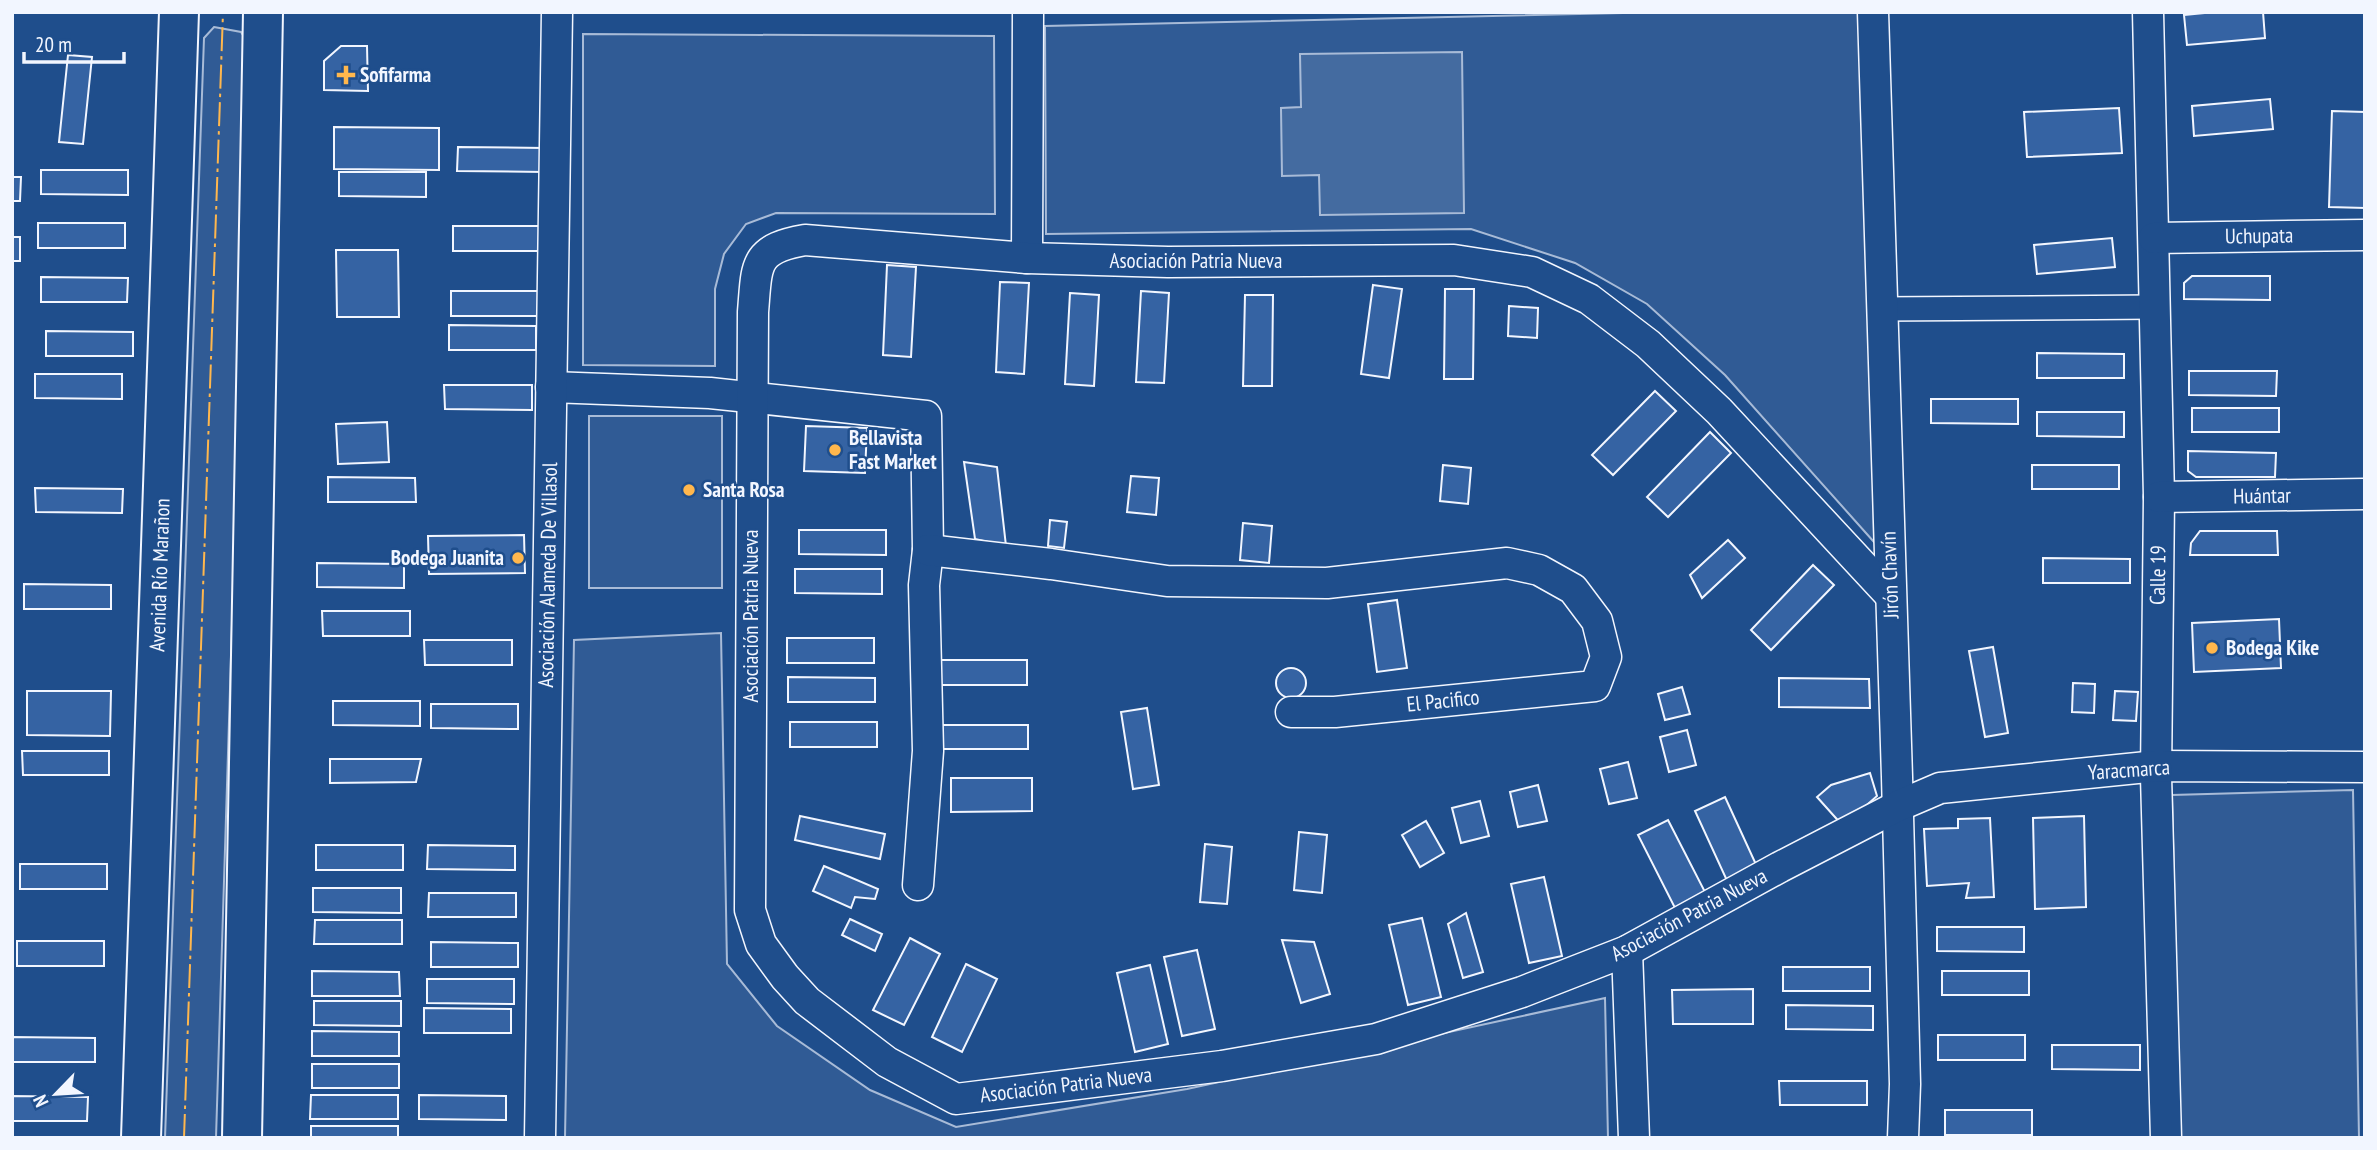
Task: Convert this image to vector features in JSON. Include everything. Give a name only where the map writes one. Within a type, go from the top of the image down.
[{"type":"main road","name":"Avenida Río Marañon","points":[[141,1138],[179,12]]},
{"type":"main road","points":[[242,1138],[263,12]]},
{"type":"street","name":"Asociación Alameda De Villasol","points":[[540,1138],[557,12]]},
{"type":"street","points":[[1027,258],[1028,12]]},
{"type":"street","name":"Jirón Chavín","points":[[1873,12],[1898,806],[1905,1084],[1903,1138]]},
{"type":"street","name":"Calle 19","points":[[2148,12],[2159,497],[2157,766],[2166,1138]]},
{"type":"street","name":"Uchupata","points":[[2154,238],[2365,235]]},
{"type":"street","name":"Asociación Patria Nueva","points":[[1890,595],[1719,411],[1648,344],[1589,299],[1532,272],[1454,260],[1168,262],[1027,258],[806,240],[780,244],[764,256],[757,269],[753,312],[750,910],[761,944],[807,1001],[887,1062],[956,1099],[1222,1066],[1376,1039],[1521,992],[1627,951],[1780,866],[1898,806]]},
{"type":"street","points":[[1881,309],[2155,307]]},
{"type":"street","points":[[551,387],[710,393],[926,416],[928,751],[918,885]]},
{"type":"street","name":"Huántar","points":[[2159,497],[2365,494]]},
{"type":"street","name":"El Pacifico","points":[[928,550],[1167,581],[1327,583],[1507,564],[1539,570],[1573,589],[1597,621],[1606,657],[1595,686],[1335,712],[1291,712]]},
{"type":"street","name":"Yaracmarca","points":[[1898,806],[1940,788],[2157,766],[2365,767]]},
{"type":"street","points":[[1627,951],[1634,1138]]},
{"type":"shaded area","points":[[1667,12],[1869,12],[1874,542],[1725,375],[1647,304],[1575,263],[1471,229],[1046,234],[1045,26]]},
{"type":"shaded area","points":[[214,27],[241,32],[250,47],[216,1138],[165,1138],[204,38]]},
{"type":"shaded area","points":[[583,34],[994,36],[995,214],[776,213],[746,224],[724,254],[715,289],[715,366],[583,365]]},
{"type":"shaded area","points":[[1462,52],[1464,213],[1320,215],[1319,175],[1282,176],[1281,108],[1301,107],[1300,54]]},
{"type":"shaded area","points":[[589,416],[722,416],[722,588],[589,588]]},
{"type":"shaded area","points":[[721,633],[727,964],[777,1026],[870,1090],[956,1127],[1187,1089],[1605,998],[1608,1138],[565,1138],[574,640]]},
{"type":"shaded area","points":[[2353,790],[2359,1138],[2180,1138],[2172,795]]},
{"type":"building","points":[[2263,12],[2265,38],[2187,45],[2184,15]]},
{"type":"building","name":"Sofifarma","points":[[341,46],[367,46],[368,91],[324,90],[324,61]]},
{"type":"building","points":[[68,55],[92,57],[83,144],[59,142]]},
{"type":"building","points":[[2270,99],[2273,129],[2194,136],[2192,106]]},
{"type":"building","points":[[2119,108],[2122,153],[2027,157],[2024,112]]},
{"type":"building","points":[[2332,111],[2365,112],[2365,208],[2329,207]]},
{"type":"building","points":[[334,127],[439,128],[439,170],[334,169]]},
{"type":"building","points":[[458,147],[544,148],[544,172],[457,171]]},
{"type":"building","points":[[41,170],[128,170],[128,195],[41,194]]},
{"type":"building","points":[[339,172],[426,172],[426,197],[339,196]]},
{"type":"building","points":[[12,177],[21,177],[20,201],[12,201]]},
{"type":"building","points":[[38,223],[125,223],[125,248],[38,248]]},
{"type":"building","points":[[453,226],[540,226],[540,251],[453,251]]},
{"type":"building","points":[[12,237],[20,237],[20,261],[12,261]]},
{"type":"building","points":[[2112,238],[2115,267],[2037,274],[2034,245]]},
{"type":"building","points":[[336,250],[398,250],[399,317],[337,317]]},
{"type":"building","points":[[887,265],[916,267],[911,357],[883,355]]},
{"type":"building","points":[[2192,276],[2270,276],[2270,300],[2184,299],[2184,283]]},
{"type":"building","points":[[41,277],[128,278],[127,302],[41,302]]},
{"type":"building","points":[[1000,282],[1029,283],[1024,374],[996,372]]},
{"type":"building","points":[[1373,285],[1402,289],[1389,378],[1361,374]]},
{"type":"building","points":[[1445,289],[1474,289],[1473,379],[1444,379]]},
{"type":"building","points":[[451,291],[538,291],[539,316],[451,316]]},
{"type":"building","points":[[1141,291],[1169,293],[1164,383],[1136,382]]},
{"type":"building","points":[[1070,293],[1099,295],[1094,386],[1065,384]]},
{"type":"building","points":[[1245,295],[1273,295],[1272,386],[1243,386]]},
{"type":"building","points":[[1509,306],[1538,308],[1537,338],[1508,336]]},
{"type":"building","points":[[449,325],[536,326],[536,350],[449,350]]},
{"type":"building","points":[[46,331],[133,332],[133,356],[46,356]]},
{"type":"building","points":[[2037,353],[2124,354],[2124,378],[2037,378]]},
{"type":"building","points":[[2189,371],[2277,371],[2276,396],[2189,395]]},
{"type":"building","points":[[35,374],[122,374],[122,399],[35,398]]},
{"type":"building","points":[[444,385],[532,385],[532,410],[445,409]]},
{"type":"building","points":[[1655,391],[1676,411],[1613,475],[1592,455]]},
{"type":"building","points":[[1931,399],[2018,399],[2018,424],[1931,423]]},
{"type":"building","points":[[2192,408],[2279,408],[2279,432],[2192,432]]},
{"type":"building","points":[[2037,412],[2124,412],[2124,437],[2037,436]]},
{"type":"building","points":[[387,422],[389,462],[338,464],[336,424]]},
{"type":"building","name":"Bellavista Fast Market","points":[[806,426],[867,428],[865,473],[804,471]]},
{"type":"building","points":[[1710,432],[1731,453],[1668,517],[1647,497]]},
{"type":"building","points":[[2188,451],[2276,453],[2275,477],[2196,477],[2188,471]]},
{"type":"building","points":[[964,462],[997,467],[1006,546],[975,539]]},
{"type":"building","points":[[1443,465],[1471,468],[1468,504],[1440,501]]},
{"type":"building","points":[[2032,465],[2119,465],[2119,489],[2032,489]]},
{"type":"building","points":[[1131,476],[1159,478],[1156,515],[1127,512]]},
{"type":"building","points":[[328,477],[415,478],[416,502],[328,502]]},
{"type":"building","points":[[35,488],[123,489],[122,513],[36,512]]},
{"type":"building","points":[[1050,520],[1067,522],[1064,548],[1048,546]]},
{"type":"building","points":[[1243,523],[1272,526],[1269,563],[1240,560]]},
{"type":"building","points":[[799,530],[886,530],[886,555],[799,554]]},
{"type":"building","points":[[2200,531],[2277,531],[2278,555],[2190,555],[2191,543]]},
{"type":"building","points":[[524,535],[525,573],[429,574],[428,536]]},
{"type":"building","points":[[1728,540],[1745,558],[1702,598],[1690,575]]},
{"type":"building","points":[[2043,558],[2130,559],[2130,583],[2043,583]]},
{"type":"building","points":[[317,563],[404,564],[404,588],[317,587]]},
{"type":"building","points":[[1813,565],[1834,585],[1771,650],[1751,630]]},
{"type":"building","points":[[795,569],[882,569],[882,594],[795,593]]},
{"type":"building","points":[[24,584],[111,585],[111,609],[24,609]]},
{"type":"building","points":[[1397,600],[1407,668],[1377,672],[1368,604]]},
{"type":"building","points":[[322,611],[410,611],[410,636],[323,636]]},
{"type":"building","points":[[2279,619],[2281,668],[2194,672],[2192,623]]},
{"type":"building","points":[[787,638],[874,638],[874,663],[787,663]]},
{"type":"building","points":[[424,640],[512,640],[512,665],[425,665]]},
{"type":"building","points":[[1993,647],[2008,733],[1985,737],[1969,651]]},
{"type":"building","points":[[940,660],[1027,660],[1027,685],[940,685]]},
{"type":"building","points":[[1291,668],[1302,672],[1306,683],[1302,694],[1291,698],[1280,694],[1276,683],[1280,672]]},
{"type":"building","points":[[788,677],[875,678],[875,702],[788,702]]},
{"type":"building","points":[[1779,678],[1869,679],[1870,708],[1779,707]]},
{"type":"building","points":[[2073,683],[2095,684],[2094,713],[2072,712]]},
{"type":"building","points":[[1682,687],[1690,714],[1665,720],[1658,694]]},
{"type":"building","points":[[27,691],[111,691],[110,736],[27,735]]},
{"type":"building","points":[[2115,691],[2138,692],[2136,721],[2113,720]]},
{"type":"building","points":[[333,701],[420,701],[420,726],[333,725]]},
{"type":"building","points":[[431,704],[518,704],[518,729],[431,728]]},
{"type":"building","points":[[1147,708],[1159,785],[1133,789],[1121,712]]},
{"type":"building","points":[[790,722],[877,722],[877,747],[790,747]]},
{"type":"building","points":[[941,725],[1028,725],[1028,749],[941,749]]},
{"type":"building","points":[[1687,730],[1696,765],[1669,772],[1660,737]]},
{"type":"building","points":[[22,751],[109,751],[109,775],[23,775]]},
{"type":"building","points":[[330,759],[421,759],[416,782],[330,783]]},
{"type":"building","points":[[1628,762],[1637,798],[1609,804],[1600,769]]},
{"type":"building","points":[[1870,773],[1877,796],[1843,826],[1817,797],[1831,785]]},
{"type":"building","points":[[951,778],[1032,778],[1032,811],[951,812]]},
{"type":"building","points":[[1538,785],[1547,821],[1518,827],[1510,792]]},
{"type":"building","points":[[1725,797],[1759,871],[1729,885],[1695,811]]},
{"type":"building","points":[[1480,801],[1489,836],[1461,843],[1452,808]]},
{"type":"building","points":[[800,816],[885,834],[880,859],[795,840]]},
{"type":"building","points":[[2084,816],[2086,907],[2035,909],[2033,818]]},
{"type":"building","points":[[1990,818],[1994,897],[1966,898],[1969,883],[1927,886],[1924,829],[1958,828],[1958,819]]},
{"type":"building","points":[[1668,820],[1705,892],[1675,908],[1638,835]]},
{"type":"building","points":[[1426,821],[1444,853],[1420,867],[1402,835]]},
{"type":"building","points":[[1299,832],[1327,835],[1322,893],[1294,890]]},
{"type":"building","points":[[1205,844],[1232,847],[1227,904],[1200,902]]},
{"type":"building","points":[[316,845],[403,845],[403,870],[316,870]]},
{"type":"building","points":[[428,845],[515,846],[515,870],[427,869]]},
{"type":"building","points":[[20,864],[107,864],[107,889],[20,889]]},
{"type":"building","points":[[824,866],[878,889],[875,899],[855,897],[851,908],[813,891]]},
{"type":"building","points":[[1544,877],[1562,956],[1529,963],[1511,884]]},
{"type":"building","points":[[313,888],[401,888],[401,913],[313,912]]},
{"type":"building","points":[[429,893],[516,893],[516,917],[428,917]]},
{"type":"building","points":[[1466,913],[1483,972],[1463,978],[1448,924]]},
{"type":"building","points":[[1422,918],[1441,997],[1408,1005],[1389,925]]},
{"type":"building","points":[[850,919],[882,934],[875,951],[842,935]]},
{"type":"building","points":[[315,920],[402,920],[402,944],[314,944]]},
{"type":"building","points":[[1937,927],[2024,927],[2024,952],[1937,951]]},
{"type":"building","points":[[910,938],[940,954],[904,1025],[873,1010]]},
{"type":"building","points":[[1282,940],[1314,942],[1330,994],[1301,1003]]},
{"type":"building","points":[[17,941],[104,941],[104,966],[17,966]]},
{"type":"building","points":[[431,942],[518,943],[518,967],[431,967]]},
{"type":"building","points":[[1197,950],[1215,1029],[1182,1036],[1164,957]]},
{"type":"building","points":[[966,964],[997,979],[962,1052],[932,1037]]},
{"type":"building","points":[[1150,965],[1168,1044],[1135,1052],[1117,973]]},
{"type":"building","points":[[1783,967],[1870,967],[1870,991],[1783,991]]},
{"type":"building","points":[[312,971],[399,972],[400,996],[312,996]]},
{"type":"building","points":[[1942,971],[2029,971],[2029,995],[1942,995]]},
{"type":"building","points":[[427,979],[514,979],[514,1004],[427,1003]]},
{"type":"building","points":[[1753,989],[1753,1024],[1673,1024],[1672,990]]},
{"type":"building","points":[[314,1001],[401,1001],[401,1026],[314,1025]]},
{"type":"building","points":[[1786,1005],[1873,1006],[1873,1030],[1786,1029]]},
{"type":"building","points":[[424,1008],[511,1009],[511,1033],[424,1033]]},
{"type":"building","points":[[312,1031],[399,1032],[399,1056],[312,1056]]},
{"type":"building","points":[[1938,1035],[2025,1035],[2025,1060],[1938,1060]]},
{"type":"building","points":[[12,1037],[95,1038],[95,1062],[12,1062]]},
{"type":"building","points":[[2052,1045],[2140,1045],[2140,1070],[2052,1069]]},
{"type":"building","points":[[312,1064],[399,1064],[399,1088],[312,1088]]},
{"type":"building","points":[[1779,1081],[1867,1081],[1867,1105],[1780,1105]]},
{"type":"building","points":[[311,1095],[398,1095],[398,1119],[310,1119]]},
{"type":"building","points":[[419,1095],[506,1096],[506,1120],[419,1119]]},
{"type":"building","points":[[12,1096],[88,1097],[87,1121],[12,1121]]},
{"type":"building","points":[[1945,1110],[2032,1110],[2032,1135],[1945,1135]]},
{"type":"building","points":[[311,1126],[398,1126],[398,1138],[311,1138]]},
{"type":"power","points":[[184,1138],[223,12]]},
{"type":"place","name":"Sofifarma","points":[[346,75]]},
{"type":"place","name":"Bellavista Fast Market","points":[[835,450]]},
{"type":"place","name":"Santa Rosa","points":[[689,490]]},
{"type":"place","name":"Bodega Juanita","points":[[518,558]]},
{"type":"place","name":"Bodega Kike","points":[[2212,648]]}]
